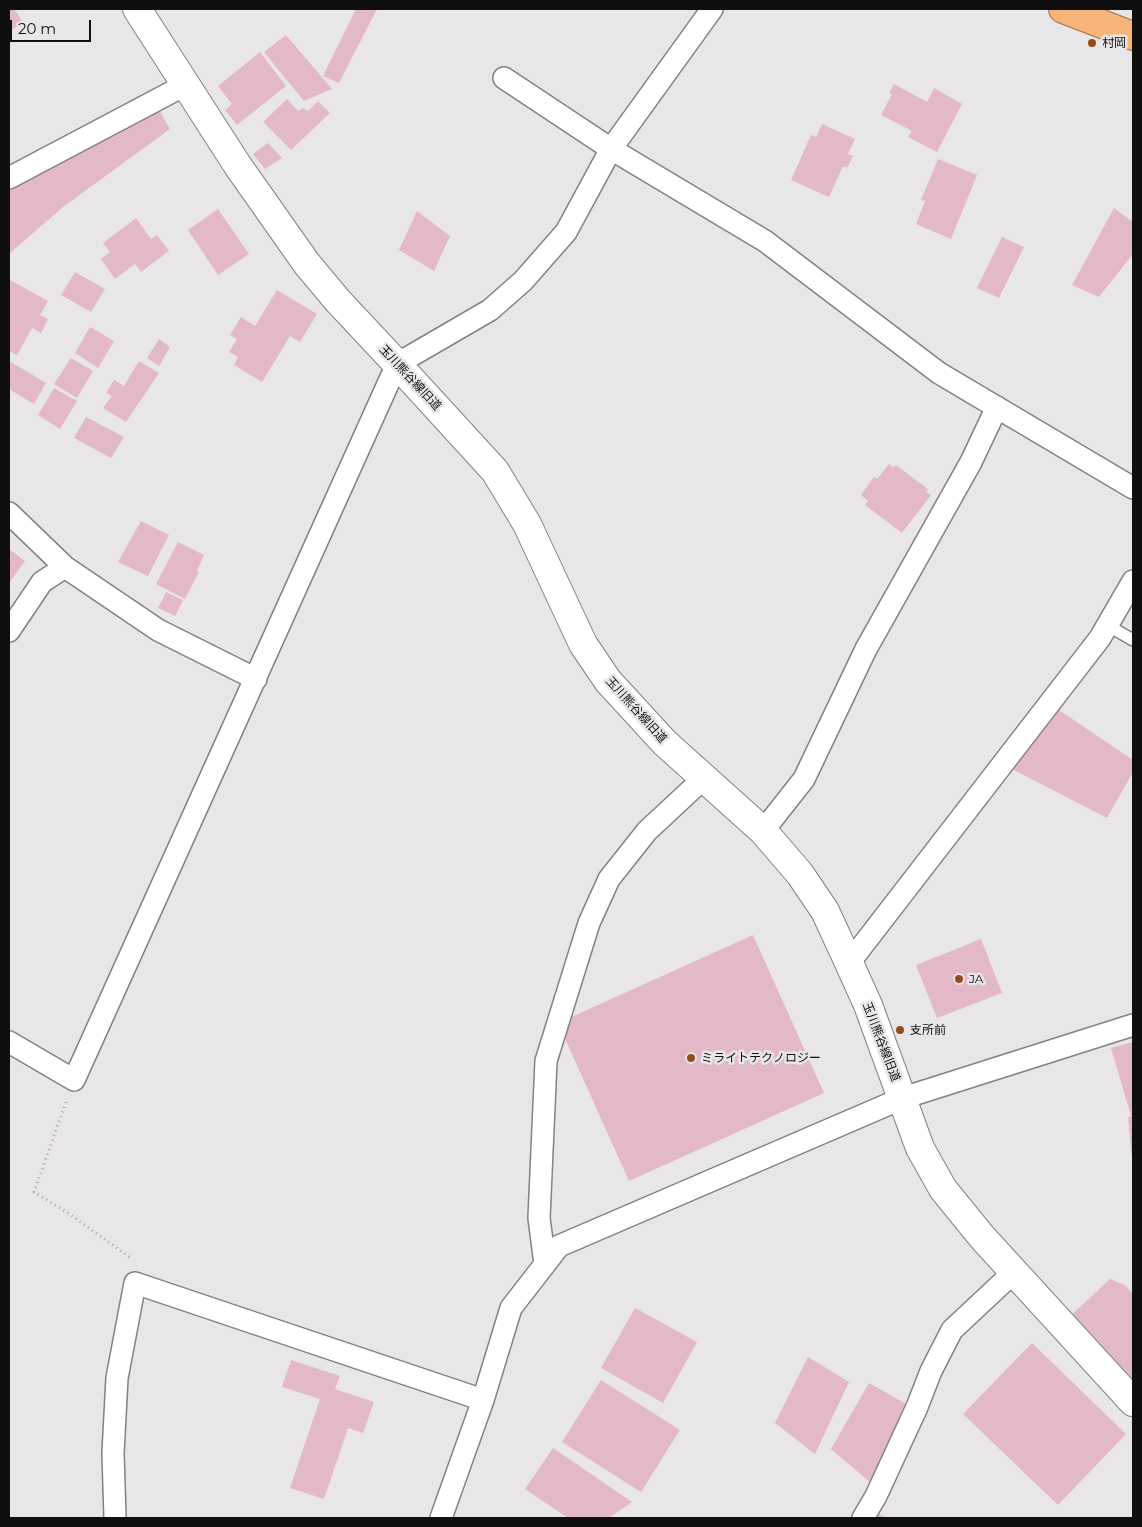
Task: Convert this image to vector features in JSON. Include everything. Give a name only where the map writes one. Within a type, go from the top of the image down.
[{"type":"highway","points":[[1065,9],[1133,36]]},
{"type":"street","name":"玉川熊谷線旧道","points":[[137,9],[238,166],[307,264],[338,302],[398,364],[495,471],[527,524],[584,644],[608,681],[665,743],[763,831],[800,874],[825,911],[849,963],[868,1006],[920,1148],[944,1189],[982,1237],[1133,1402]]},
{"type":"street","points":[[9,1042],[74,1080],[398,364],[490,310],[523,281],[566,232],[611,148],[712,9]]},
{"type":"street","points":[[504,78],[611,148],[765,241],[939,373],[1133,488]]},
{"type":"street","points":[[9,178],[185,85]]},
{"type":"street","points":[[763,831],[804,779],[866,649],[971,462],[998,407]]},
{"type":"street","points":[[9,513],[65,567],[158,630],[256,679]]},
{"type":"street","points":[[9,631],[42,582],[65,567]]},
{"type":"street","points":[[849,963],[1100,638],[1133,581]]},
{"type":"street","points":[[545,1264],[539,1218],[546,1061],[590,923],[609,879],[647,831],[704,778]]},
{"type":"street","points":[[441,1518],[482,1400],[511,1308],[559,1246],[903,1098],[1133,1025]]},
{"type":"street","points":[[863,1518],[876,1496],[917,1407],[931,1371],[952,1330],[1014,1272]]},
{"type":"street","points":[[115,1518],[113,1453],[117,1378],[135,1283],[482,1400]]},
{"type":"lane","points":[[1107,625],[1133,640]]},
{"type":"path","points":[[74,1080],[34,1192],[68,1213],[136,1263],[135,1283]]},
{"type":"building","points":[[9,9],[14,9],[23,22],[9,32]]},
{"type":"building","points":[[356,9],[377,9],[339,83],[323,76]]},
{"type":"building","points":[[286,35],[332,89],[304,101],[264,52]]},
{"type":"building","points":[[260,52],[286,86],[237,125],[225,110],[232,104],[218,86]]},
{"type":"building","points":[[894,84],[927,102],[934,88],[962,104],[937,152],[908,137],[912,131],[881,115],[892,94],[889,93]]},
{"type":"building","points":[[287,99],[298,111],[303,108],[308,111],[318,101],[330,113],[291,150],[263,122]]},
{"type":"building","points":[[158,108],[170,129],[63,207],[10,253],[9,189]]},
{"type":"building","points":[[822,124],[855,139],[848,154],[853,156],[847,168],[843,166],[829,197],[791,180],[811,135],[816,137]]},
{"type":"building","points":[[268,143],[282,158],[265,169],[253,154]]},
{"type":"building","points":[[938,159],[977,175],[951,239],[916,224],[925,201],[921,200]]},
{"type":"building","points":[[1114,208],[1133,222],[1133,254],[1099,297],[1072,285]]},
{"type":"building","points":[[218,209],[249,254],[218,275],[188,230]]},
{"type":"building","points":[[417,211],[450,236],[434,271],[399,250]]},
{"type":"building","points":[[136,218],[151,239],[157,235],[169,251],[141,272],[135,264],[115,279],[101,259],[110,252],[103,243]]},
{"type":"building","points":[[1002,237],[1024,247],[999,298],[977,288]]},
{"type":"building","points":[[75,272],[105,289],[91,312],[61,295]]},
{"type":"building","points":[[10,280],[48,301],[40,315],[48,319],[41,333],[32,328],[17,355],[9,351]]},
{"type":"building","points":[[277,290],[317,314],[300,342],[290,336],[262,382],[234,365],[238,357],[229,352],[237,339],[230,335],[241,317],[255,326]]},
{"type":"building","points":[[90,327],[114,341],[98,368],[75,353]]},
{"type":"building","points":[[159,339],[170,347],[159,366],[147,358]]},
{"type":"building","points":[[71,358],[93,371],[77,398],[54,384]]},
{"type":"building","points":[[9,361],[46,383],[34,404],[9,389]]},
{"type":"building","points":[[139,361],[159,373],[126,422],[103,408],[112,396],[106,393],[114,380],[124,386]]},
{"type":"building","points":[[54,388],[77,401],[60,429],[38,415]]},
{"type":"building","points":[[86,417],[124,437],[111,458],[74,438]]},
{"type":"building","points":[[889,464],[893,467],[896,465],[928,489],[926,492],[931,495],[902,533],[865,505],[868,501],[861,495],[874,477],[877,479]]},
{"type":"building","points":[[141,521],[169,535],[148,576],[118,562]]},
{"type":"building","points":[[178,542],[204,555],[197,571],[199,572],[185,599],[156,584]]},
{"type":"building","points":[[9,549],[25,561],[9,583]]},
{"type":"building","points":[[166,592],[183,600],[175,616],[158,608]]},
{"type":"building","points":[[1059,710],[1133,760],[1133,772],[1107,818],[1012,769]]},
{"type":"building","name":"ミライトテクノロジー","points":[[753,935],[824,1093],[629,1181],[558,1023]]},
{"type":"building","name":"JA","points":[[981,939],[1002,993],[937,1018],[916,965]]},
{"type":"building","points":[[1133,1042],[1133,1115],[1131,1116],[1111,1048]]},
{"type":"building","points":[[1133,1116],[1133,1159],[1132,1159],[1128,1117]]},
{"type":"building","points":[[1110,1279],[1125,1285],[1133,1294],[1133,1394],[1065,1321]]},
{"type":"building","points":[[635,1308],[697,1342],[663,1403],[601,1368]]},
{"type":"building","points":[[1032,1343],[1126,1434],[1058,1505],[963,1414]]},
{"type":"building","points":[[808,1357],[849,1382],[815,1454],[775,1423]]},
{"type":"building","points":[[291,1360],[340,1376],[335,1389],[374,1402],[363,1433],[348,1428],[324,1499],[290,1488],[320,1399],[282,1387]]},
{"type":"building","points":[[601,1380],[680,1430],[641,1492],[562,1442]]},
{"type":"building","points":[[869,1383],[915,1409],[879,1490],[831,1449]]},
{"type":"building","points":[[553,1448],[632,1502],[609,1518],[568,1518],[525,1489]]},
{"type":"building","points":[[877,1513],[887,1518],[874,1518]]},
{"type":"place","name":"村岡","points":[[1092,43]]},
{"type":"place","name":"JA","points":[[959,979]]},
{"type":"place","name":"支所前","points":[[900,1030]]},
{"type":"place","name":"ミライトテクノロジー","points":[[691,1058]]}]
